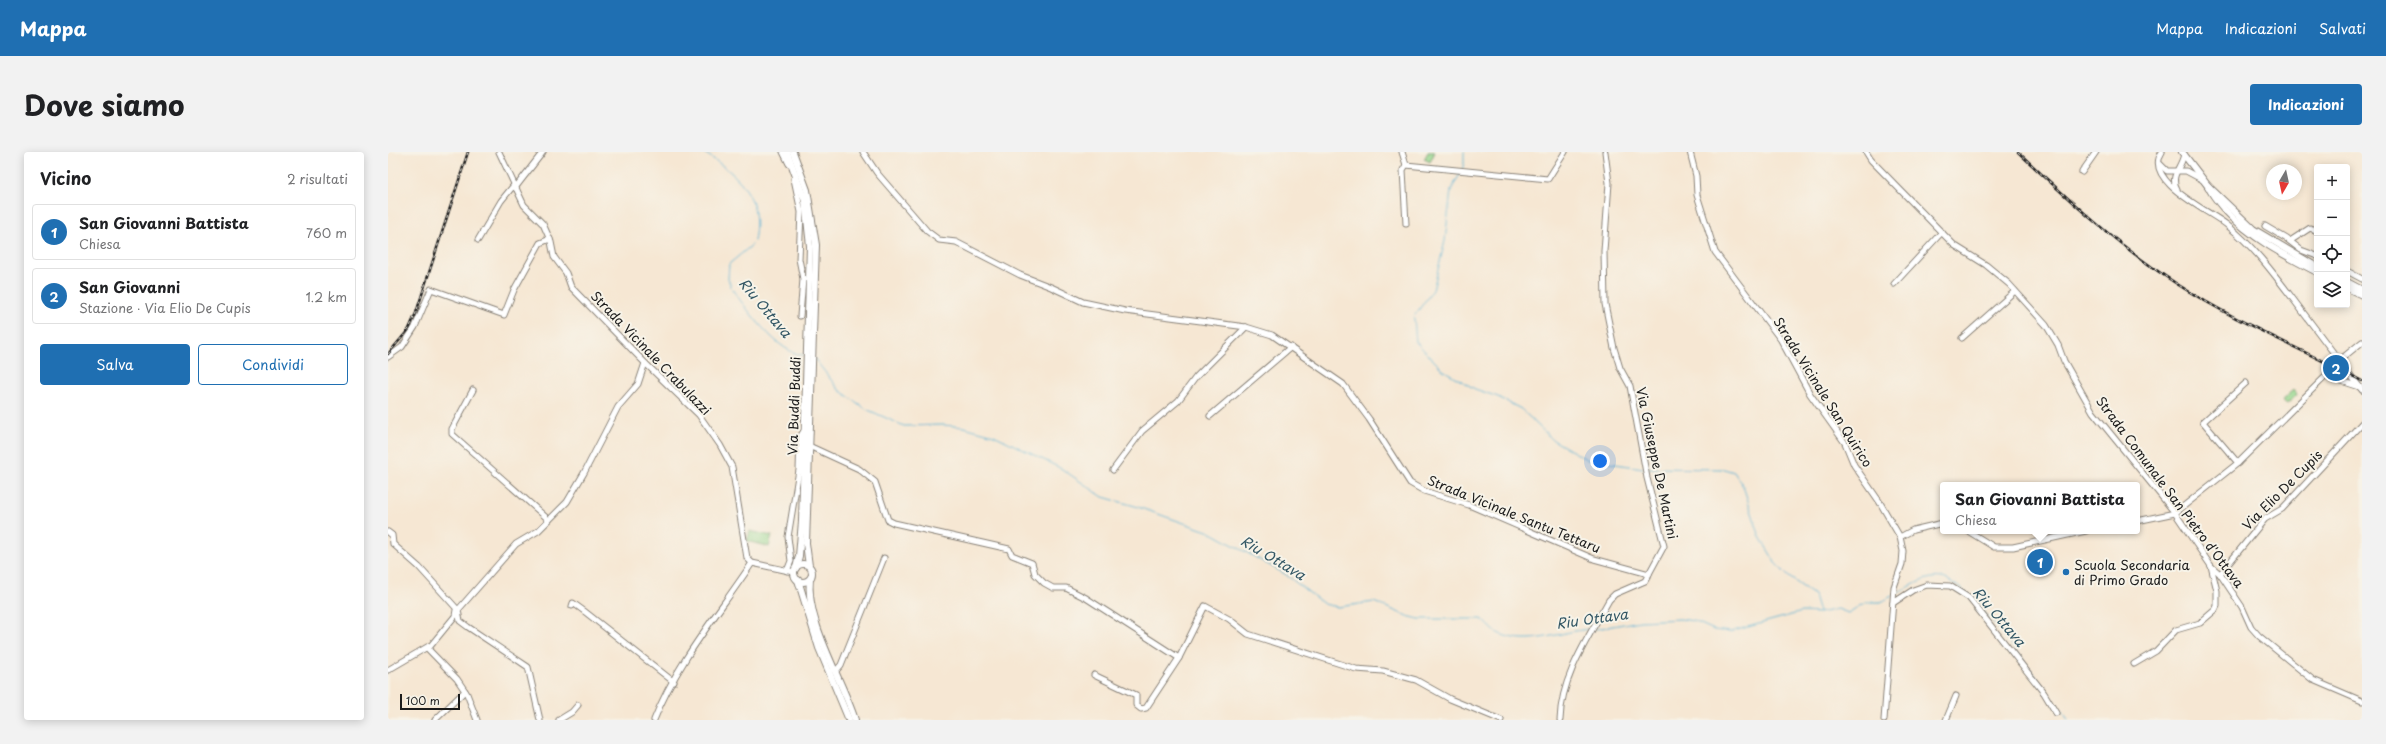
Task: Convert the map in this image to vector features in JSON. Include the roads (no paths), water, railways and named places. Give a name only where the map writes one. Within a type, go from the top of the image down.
[{"type":"main road","name":"Via Buddi Buddi","points":[[788,152],[805,201],[809,234],[810,348]]},
{"type":"main road","name":"Via Buddi Buddi","points":[[792,570],[802,537],[804,431],[816,266],[815,230],[807,190],[793,152]]},
{"type":"main road","points":[[2183,153],[2217,200],[2248,233],[2277,252],[2314,270]]},
{"type":"main road","points":[[2206,184],[2253,229],[2314,265]]},
{"type":"main road","points":[[2350,284],[2362,290]]},
{"type":"main road","points":[[2350,289],[2362,295]]},
{"type":"main road","name":"Via Buddi Buddi","points":[[809,363],[809,446],[806,556],[809,566]]},
{"type":"main road","points":[[849,720],[819,648],[798,580],[792,570],[803,564],[809,566],[812,572],[809,588],[824,646],[855,720]]},
{"type":"main road","points":[[798,580],[803,582],[810,578]]},
{"type":"street","name":"Strada Vicinale Crabulazzi","points":[[499,152],[524,205],[543,224],[550,239],[554,257],[566,273],[571,287],[645,363],[699,415],[729,462],[732,467],[747,558],[752,563]]},
{"type":"street","points":[[478,240],[501,201],[515,187],[543,152]]},
{"type":"street","points":[[783,152],[798,193],[801,221],[799,259],[803,279],[800,316]]},
{"type":"street","name":"Strada Vicinale Santu Tettaru","points":[[863,152],[877,173],[927,231],[939,240],[956,242],[1020,275],[1083,302],[1125,311],[1246,327],[1272,335],[1343,384],[1369,419],[1410,483],[1424,491],[1469,505],[1594,560],[1649,574]]},
{"type":"street","points":[[1402,152],[1406,164],[1403,170],[1406,224]]},
{"type":"street","points":[[1406,164],[1548,179],[1565,152]]},
{"type":"street","name":"Via Giuseppe De Martini","points":[[1560,720],[1560,706],[1566,686],[1589,637],[1609,600],[1615,594],[1645,581],[1664,546],[1647,478],[1630,386],[1620,368],[1614,348],[1606,304],[1604,251],[1609,183],[1605,152]]},
{"type":"street","name":"Strada Vicinale San Quirico","points":[[1690,152],[1696,176],[1697,195],[1715,252],[1781,340],[1810,394],[1845,443],[1854,465],[1879,501],[1900,537],[1903,551],[1902,564],[1893,598],[1884,720]]},
{"type":"street","name":"Strada Comunale San Pietro d'Ottava","points":[[1866,152],[1954,245],[1986,265],[2015,291],[2046,326],[2058,345],[2064,361],[2098,418],[2175,514],[2211,566],[2220,574],[2242,607],[2251,627],[2280,655],[2313,680],[2362,701]]},
{"type":"street","points":[[2082,172],[2096,152]]},
{"type":"street","points":[[2161,153],[2160,170],[2167,183],[2227,225],[2259,255],[2361,389]]},
{"type":"street","points":[[2178,192],[2173,180],[2177,170],[2182,164],[2183,153]]},
{"type":"street","points":[[2160,164],[2167,171],[2186,171],[2206,184]]},
{"type":"street","points":[[801,221],[809,234]]},
{"type":"street","points":[[2265,226],[2290,241],[2301,250],[2314,255]]},
{"type":"street","points":[[2290,241],[2310,228],[2314,230]]},
{"type":"street","points":[[1894,284],[1942,232]]},
{"type":"street","points":[[388,357],[402,347],[415,327],[431,289],[504,315],[514,290],[540,243],[550,239]]},
{"type":"street","points":[[2349,272],[2362,279]]},
{"type":"street","points":[[1962,338],[2015,291]]},
{"type":"street","points":[[1114,470],[1142,430],[1178,401],[1196,377],[1246,327]]},
{"type":"street","points":[[2340,360],[2362,342]]},
{"type":"street","points":[[1210,416],[1291,347]]},
{"type":"street","points":[[388,670],[429,646],[455,616],[457,610],[516,544],[538,531],[570,496],[618,407],[638,384],[645,363]]},
{"type":"street","points":[[2140,520],[2175,514],[2238,463],[2326,376],[2361,389]]},
{"type":"street","points":[[2238,463],[2203,422],[2246,383]]},
{"type":"street","points":[[473,390],[452,428],[452,434],[549,520]]},
{"type":"street","name":"Via Elio De Cupis","points":[[2220,574],[2265,519],[2282,510],[2362,424]]},
{"type":"street","points":[[654,720],[674,682],[712,619],[752,563],[792,570],[788,537],[796,486],[800,437],[804,431]]},
{"type":"street","points":[[809,446],[859,469],[875,482],[888,520],[894,523],[1009,549],[1012,555],[1032,563],[1035,574],[1044,583],[1053,588],[1066,588],[1086,598],[1179,658]]},
{"type":"street","points":[[796,486],[803,492]]},
{"type":"street","points":[[1900,537],[1914,530],[1940,524]]},
{"type":"street","points":[[388,532],[392,535],[393,544],[419,567],[457,610],[460,621],[468,628],[528,667],[540,720]]},
{"type":"street","points":[[1973,534],[1994,547],[2013,547],[2072,534]]},
{"type":"street","points":[[835,672],[841,665],[884,558]]},
{"type":"street","points":[[2134,664],[2156,652],[2176,630],[2200,623],[2215,610],[2217,606],[2216,591],[2211,566]]},
{"type":"street","points":[[1893,598],[1927,584],[1950,586],[1969,598],[2044,693],[2056,713]]},
{"type":"street","points":[[572,606],[574,604],[584,611],[674,682]]},
{"type":"street","points":[[1094,674],[1136,695],[1136,705],[1141,709],[1146,708],[1179,658],[1205,606],[1230,618],[1248,634],[1356,669],[1383,671],[1416,680],[1450,699],[1501,720]]},
{"type":"street","points":[[429,646],[430,652],[441,661],[465,691],[473,706],[477,720]]},
{"type":"street","points":[[435,720],[465,691]]},
{"type":"street","points":[[1946,720],[1956,696]]},
{"type":"street","points":[[559,720],[572,712],[578,704]]},
{"type":"waterway","name":"Riu Ottava","points":[[703,152],[727,169],[745,188],[755,211],[756,225],[754,241]]},
{"type":"waterway","points":[[1462,169],[1464,165],[1464,152]]},
{"type":"waterway","points":[[1415,315],[1433,290],[1445,241],[1451,190],[1461,172]]},
{"type":"waterway","name":"Riu Ottava","points":[[752,245],[729,264],[728,279],[732,289],[754,318],[774,339],[794,353],[804,355]]},
{"type":"waterway","points":[[1414,318],[1416,342],[1443,370],[1475,389],[1498,397],[1521,409],[1553,440],[1588,460],[1643,468]]},
{"type":"waterway","name":"Riu Ottava","points":[[814,358],[839,390],[866,409],[904,426],[943,425],[964,427],[994,435],[1062,469],[1103,497],[1135,506],[1210,532],[1285,574],[1324,604],[1338,607],[1374,602],[1407,616],[1419,619],[1481,619],[1497,633],[1512,638],[1534,639],[1591,629]]},
{"type":"waterway","points":[[1648,468],[1724,469],[1734,472],[1743,486],[1760,537],[1777,565],[1789,577],[1814,595],[1819,612]]},
{"type":"waterway","name":"Riu Ottava","points":[[1896,594],[1918,582],[1930,578],[1942,578],[1955,584],[1970,597],[2006,637],[2063,713]]},
{"type":"waterway","name":"Riu Ottava","points":[[1596,629],[1640,621],[1680,619],[1694,621],[1714,630],[1730,632],[1802,612],[1819,613],[1838,609],[1848,613],[1866,602],[1881,602],[1892,596]]},
{"type":"waterway","name":"Riu Ottava","points":[[2065,715],[2068,720]]},
{"type":"railway","points":[[388,354],[409,329],[416,313],[468,152]]},
{"type":"railway","points":[[2018,152],[2114,238],[2177,284],[2222,311],[2362,381]]},
{"type":"place","name":"San Giovanni","points":[[2336,368]]},
{"type":"place","name":"San Giovanni Battista","points":[[2040,562]]},
{"type":"place","name":"Scuola Secondaria di Primo Grado","points":[[2066,572]]}]
